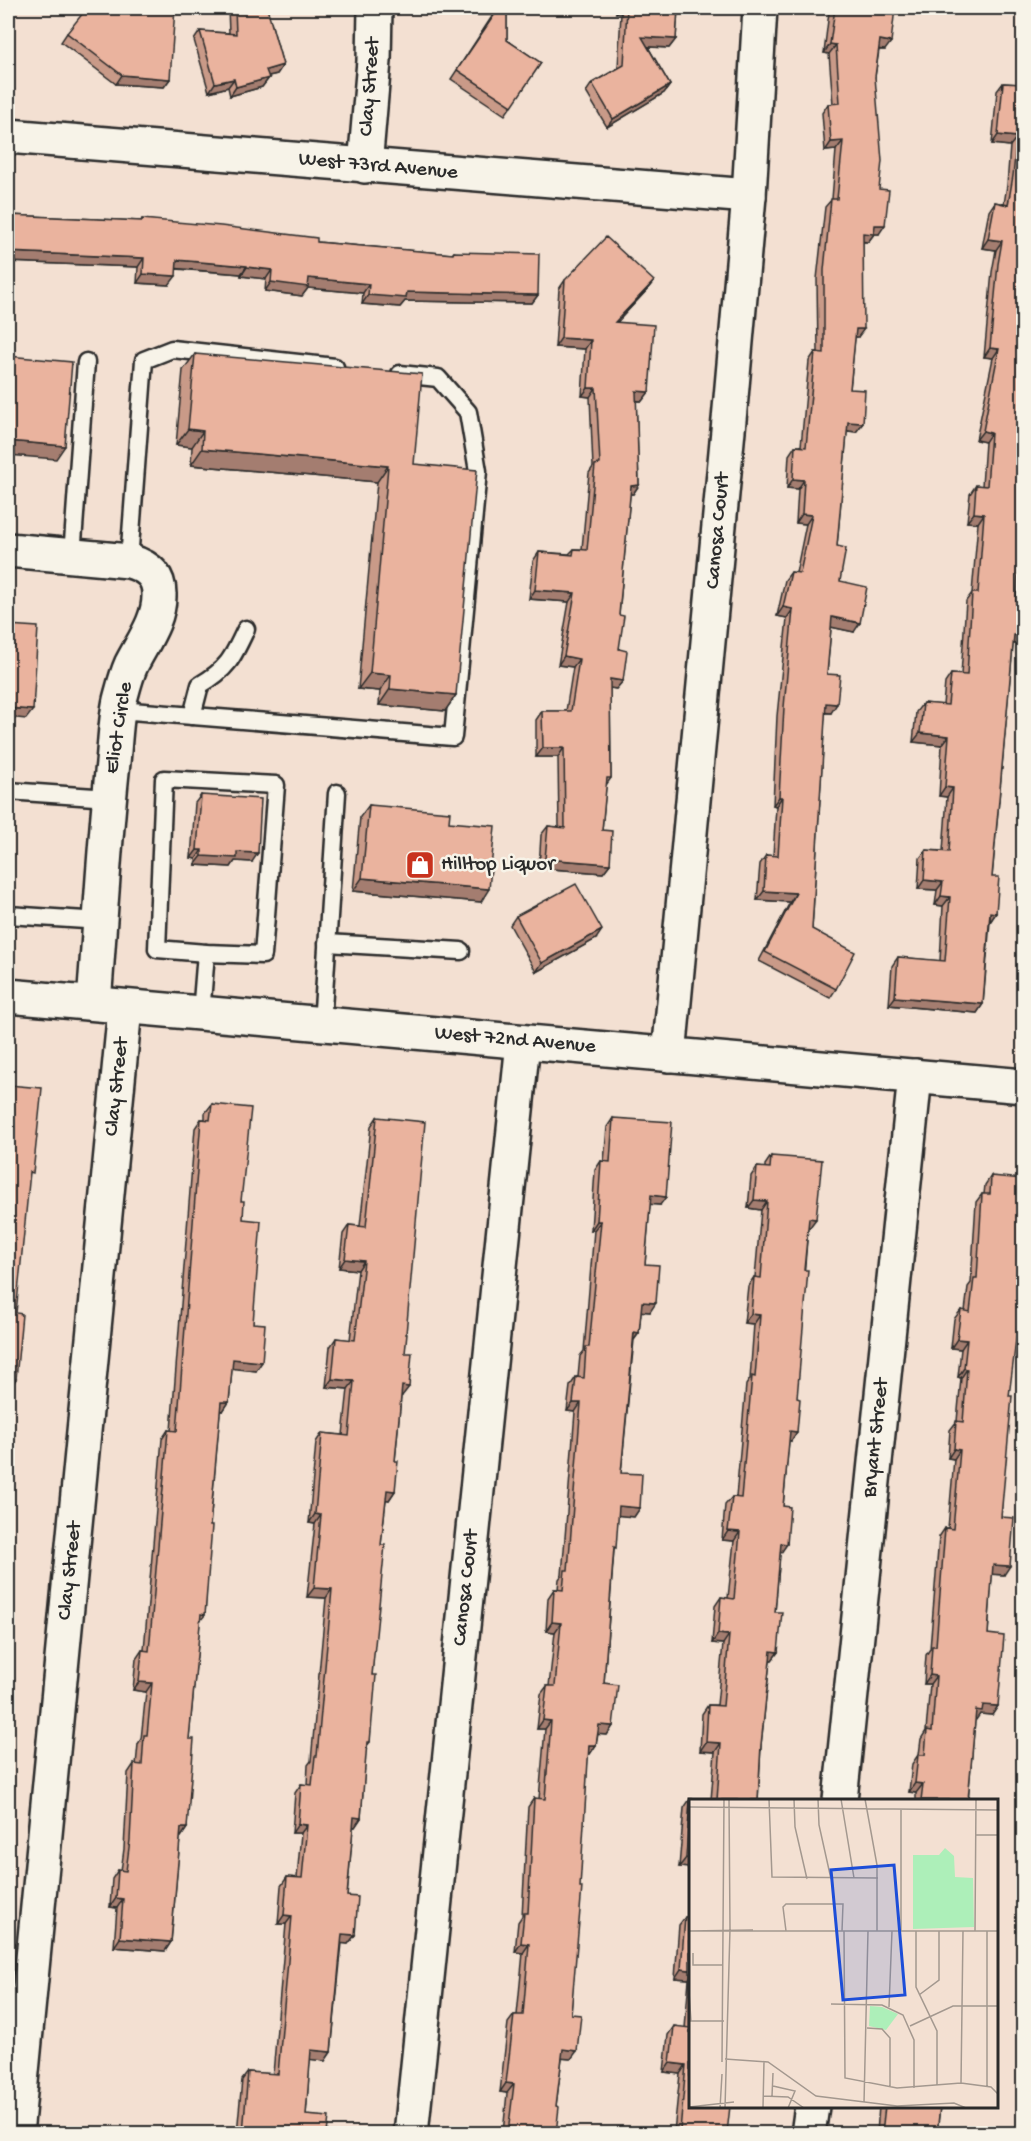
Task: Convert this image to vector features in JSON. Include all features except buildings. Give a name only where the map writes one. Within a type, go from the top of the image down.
[{"type":"street","name":"Clay Street","points":[[365,166],[374,61],[375,8]]},
{"type":"street","name":"Canosa Court","points":[[669,1054],[749,196],[760,8]]},
{"type":"street","name":"West 73rd Avenue","points":[[8,136],[749,196]]},
{"type":"street","name":"Eliot Circle","points":[[8,550],[129,561],[142,565],[152,572],[157,582],[159,604],[154,620],[130,668],[120,701],[109,798],[101,921],[110,1005]]},
{"type":"street","name":"West 72nd Avenue","points":[[8,996],[1023,1086]]},
{"type":"street","name":"Clay Street","points":[[16,2133],[110,1005]]},
{"type":"street","name":"Canosa Court","points":[[411,2133],[523,1042]]},
{"type":"street","name":"Bryant Street","points":[[840,1799],[915,1076]]},
{"type":"street","points":[[808,2133],[812,2108]]},
{"type":"lane","points":[[129,561],[144,360],[172,349],[357,369]]},
{"type":"lane","points":[[72,556],[86,362]]},
{"type":"lane","points":[[119,710],[453,737],[478,471],[468,412],[438,378],[380,371]]},
{"type":"lane","points":[[192,716],[200,685],[218,675],[234,656],[246,629]]},
{"type":"lane","points":[[164,779],[276,784],[263,955],[206,953],[157,949],[164,779]]},
{"type":"lane","points":[[8,791],[109,798]]},
{"type":"lane","points":[[322,1025],[337,793]]},
{"type":"lane","points":[[8,915],[101,921]]},
{"type":"lane","points":[[327,943],[461,951]]},
{"type":"lane","points":[[201,1014],[206,953]]},
{"type":"place","name":"Hilltop Liquor","points":[[420,865]]}]
